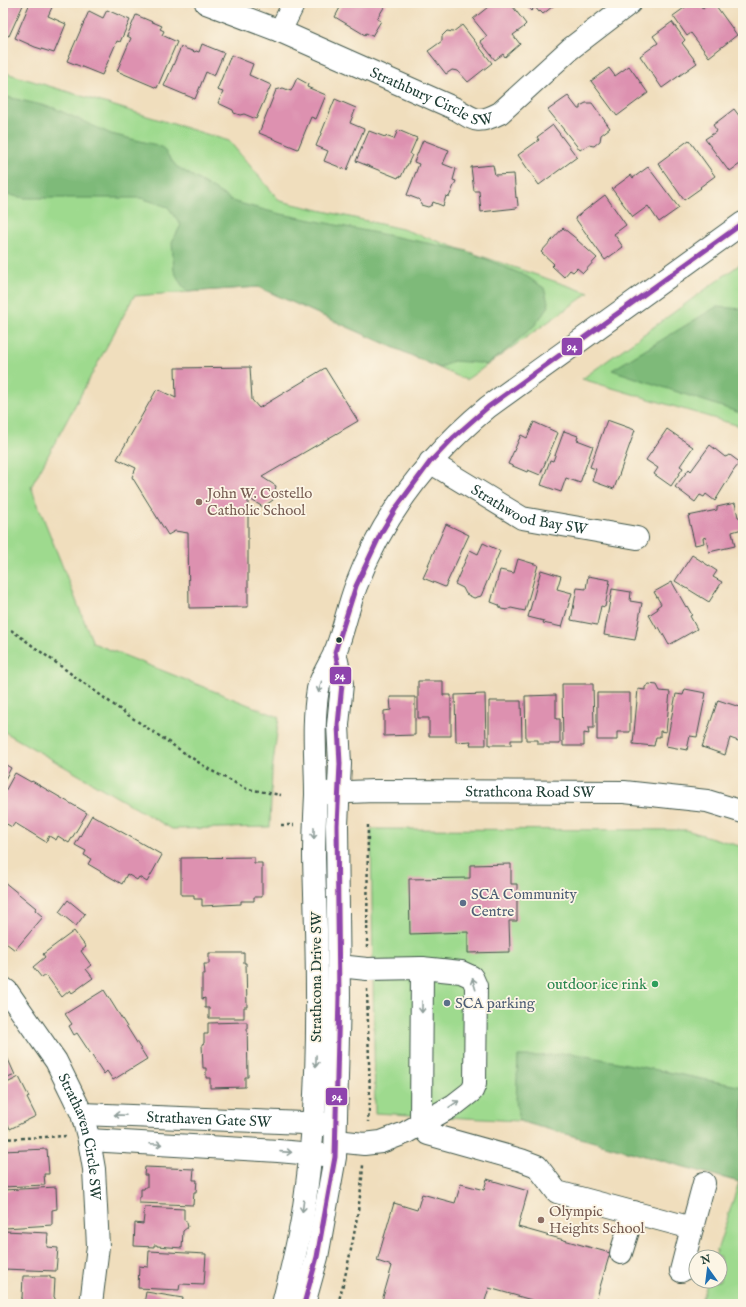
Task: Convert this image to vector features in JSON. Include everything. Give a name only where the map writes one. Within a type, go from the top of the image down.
[{"type":"street","name":"Strathbury Circle SW","points":[[206,3],[280,31],[456,109],[474,120],[487,119],[500,113],[570,49],[630,3]]},
{"type":"street","points":[[280,31],[294,3]]},
{"type":"street","name":"Strathcona Drive SW","points":[[282,1304],[294,1261],[302,1219],[316,1085],[317,992],[314,855],[316,794],[315,723],[319,686],[335,652],[356,586],[381,533],[396,508],[430,462],[454,437],[488,407],[743,223]]},
{"type":"street","name":"Strathwood Bay SW","points":[[430,462],[522,518],[637,538]]},
{"type":"street","name":"Strathcona Drive SW","points":[[304,1304],[317,1257],[336,1141],[338,966],[337,825],[340,764],[338,725],[342,684],[335,652]]},
{"type":"street","name":"Strathcona Road SW","points":[[316,794],[374,791],[624,792],[707,801],[743,812]]},
{"type":"street","points":[[336,1141],[364,1144],[381,1142],[405,1133],[454,1105],[472,1091],[475,1084],[476,986],[472,977],[461,972],[422,968],[367,969],[338,966]]},
{"type":"street","points":[[422,968],[421,1124],[428,1134],[521,1160],[537,1166],[557,1192],[692,1228]]},
{"type":"street","name":"Strathaven Circle SW","points":[[3,988],[7,991],[56,1061],[82,1114],[89,1140],[94,1169],[98,1246],[91,1304]]},
{"type":"street","name":"Strathaven Gate SW","points":[[82,1114],[313,1123],[336,1141],[310,1153],[89,1140]]},
{"type":"street","points":[[681,1271],[704,1183]]},
{"type":"street","points":[[621,1253],[634,1212]]},
{"type":"path","points":[[11,630],[125,713],[210,770],[247,789],[281,795]]},
{"type":"path","points":[[338,1304],[349,1259],[361,1191],[364,1144],[369,1120],[370,1099],[367,969],[368,824]]},
{"type":"path","points":[[281,825],[294,825]]},
{"type":"path","points":[[3,1138],[66,1136],[89,1140]]},
{"type":"green space","points":[[3,72],[229,141],[280,201],[402,229],[589,293],[466,380],[258,287],[134,296],[31,487],[93,643],[279,717],[272,771],[270,827],[172,829],[3,731]]},
{"type":"green space","points":[[3,96],[54,108],[111,134],[161,146],[176,166],[235,202],[276,213],[467,251],[526,276],[544,288],[549,306],[535,325],[504,352],[486,365],[480,363],[453,361],[440,368],[258,287],[188,292],[181,284],[174,271],[172,242],[181,225],[168,207],[141,198],[25,198],[3,194]]},
{"type":"green space","points":[[743,262],[743,427],[582,379]]},
{"type":"green space","points":[[716,307],[743,309],[743,414],[612,370]]},
{"type":"green space","points":[[371,829],[686,830],[743,847],[743,1304],[700,1304],[705,1289],[728,1289],[728,1249],[718,1249],[739,1182],[519,1121],[375,1113]]},
{"type":"green space","points":[[571,1053],[743,1087],[743,1219],[739,1182],[519,1121],[516,1101],[518,1056],[540,1056]]},
{"type":"building","points":[[3,3],[24,3],[9,36],[3,34]]},
{"type":"building","points":[[30,3],[54,3],[48,16],[66,24],[54,53],[35,47],[15,38]]},
{"type":"building","points":[[340,3],[386,4],[377,19],[381,21],[372,36],[366,33],[365,35],[335,17],[342,4]]},
{"type":"building","points":[[493,3],[510,3],[526,24],[513,35],[520,44],[505,57],[503,54],[495,60],[480,41],[487,36],[473,19]]},
{"type":"building","points":[[524,3],[557,3],[543,14],[535,7],[531,11]]},
{"type":"building","points":[[691,3],[699,3],[703,9],[710,3],[714,3],[737,35],[709,57],[691,33],[687,36],[673,16]]},
{"type":"building","points":[[107,10],[130,20],[120,42],[117,41],[102,75],[67,61],[89,11],[103,18]]},
{"type":"building","points":[[136,15],[162,26],[160,29],[164,31],[162,35],[177,42],[157,88],[117,71],[131,38],[127,36]]},
{"type":"building","points":[[672,22],[685,40],[682,43],[697,63],[662,88],[640,56],[658,43],[653,36]]},
{"type":"building","points":[[462,25],[492,63],[468,82],[458,71],[452,70],[446,74],[428,51],[442,41],[442,36],[447,31],[453,32]]},
{"type":"building","points":[[202,44],[224,53],[214,76],[206,72],[195,99],[164,86],[181,47],[199,52]]},
{"type":"building","points":[[231,55],[253,64],[249,75],[271,85],[256,119],[244,114],[240,115],[234,113],[233,110],[218,103],[223,92],[217,90]]},
{"type":"building","points":[[629,66],[648,93],[617,116],[591,81],[609,68],[615,76]]},
{"type":"building","points":[[297,78],[308,84],[307,87],[326,95],[316,119],[311,117],[298,149],[259,133],[276,90],[283,88],[291,91]]},
{"type":"building","points":[[568,96],[578,109],[586,103],[592,103],[610,128],[601,135],[600,141],[594,146],[588,145],[580,150],[548,110]]},
{"type":"building","points":[[335,99],[356,108],[350,123],[364,129],[347,170],[324,161],[328,151],[316,146]]},
{"type":"building","points":[[734,109],[743,121],[743,162],[730,171],[705,139],[717,131],[713,125]]},
{"type":"building","points":[[553,125],[577,157],[539,185],[518,155],[539,140],[537,137]]},
{"type":"building","points":[[398,130],[417,138],[410,154],[412,155],[401,177],[399,176],[398,178],[356,161],[369,131],[394,139]]},
{"type":"building","points":[[423,140],[449,150],[443,164],[456,169],[453,180],[456,181],[449,197],[446,196],[443,206],[433,202],[432,205],[428,207],[421,205],[420,200],[407,195],[419,164],[414,162]]},
{"type":"building","points":[[689,140],[715,176],[684,200],[658,163]]},
{"type":"building","points":[[493,165],[495,175],[514,174],[518,205],[517,208],[481,212],[479,191],[474,191],[471,167]]},
{"type":"building","points":[[648,167],[679,208],[659,222],[648,206],[633,217],[612,189],[631,175],[633,178]]},
{"type":"building","points":[[605,195],[626,225],[614,234],[623,247],[605,260],[575,218]]},
{"type":"building","points":[[563,228],[597,258],[583,273],[577,268],[573,272],[570,270],[564,277],[552,266],[554,264],[541,252]]},
{"type":"building","points":[[250,367],[252,400],[259,408],[325,368],[358,421],[262,477],[276,486],[273,500],[263,507],[248,498],[248,607],[189,608],[188,533],[175,531],[168,535],[132,477],[136,468],[117,459],[157,389],[176,398],[175,368]]},
{"type":"building","points":[[607,420],[635,430],[614,489],[592,481],[596,469],[590,467]]},
{"type":"building","points":[[534,422],[558,433],[540,475],[528,470],[527,472],[508,464],[521,435],[527,438]]},
{"type":"building","points":[[667,429],[693,447],[680,466],[683,468],[671,486],[654,474],[658,468],[646,460]]},
{"type":"building","points":[[564,431],[578,436],[577,440],[593,446],[580,483],[566,478],[561,492],[541,485],[550,460],[553,461]]},
{"type":"building","points":[[710,445],[725,457],[730,455],[738,461],[738,465],[715,501],[706,494],[704,497],[700,495],[695,502],[675,487],[689,469],[691,471]]},
{"type":"building","points":[[735,503],[738,517],[743,518],[742,529],[732,532],[735,546],[709,552],[706,537],[703,538],[704,543],[695,545],[688,516],[717,510],[717,507]]},
{"type":"building","points":[[446,524],[469,535],[445,587],[423,578]]},
{"type":"building","points":[[483,543],[500,551],[481,596],[474,598],[466,594],[463,588],[455,584],[470,550],[478,554]]},
{"type":"building","points":[[692,555],[717,571],[713,577],[722,582],[709,602],[675,581]]},
{"type":"building","points":[[518,559],[538,565],[525,611],[511,608],[507,610],[501,609],[499,605],[491,602],[500,570],[514,573]]},
{"type":"building","points":[[541,570],[561,576],[557,589],[572,593],[562,627],[543,623],[544,621],[528,617]]},
{"type":"building","points":[[588,576],[610,580],[605,607],[601,606],[597,625],[571,620],[577,588],[586,589]]},
{"type":"building","points":[[672,582],[692,615],[690,616],[697,629],[669,645],[659,627],[657,629],[649,615],[658,609],[657,607],[661,604],[654,592]]},
{"type":"building","points":[[612,589],[631,592],[630,601],[642,603],[635,640],[604,635]]},
{"type":"building","points":[[418,681],[443,681],[443,695],[451,695],[451,736],[429,736],[429,718],[418,718]]},
{"type":"building","points":[[562,684],[593,684],[594,728],[588,728],[589,734],[584,733],[584,746],[563,746]]},
{"type":"building","points":[[649,684],[657,685],[660,691],[670,692],[666,732],[660,731],[660,737],[656,737],[654,746],[633,744],[638,689],[645,690],[645,687]]},
{"type":"building","points":[[685,689],[706,693],[697,737],[690,736],[687,750],[666,746],[676,694],[683,695]]},
{"type":"building","points":[[597,693],[630,693],[630,732],[617,732],[617,740],[597,740]]},
{"type":"building","points":[[485,694],[486,745],[470,745],[471,741],[456,742],[455,695]]},
{"type":"building","points":[[556,695],[556,719],[560,719],[560,744],[538,744],[538,740],[526,740],[525,696]]},
{"type":"building","points":[[390,697],[415,697],[415,735],[384,736],[384,711],[391,710]]},
{"type":"building","points":[[718,700],[743,708],[743,735],[741,742],[730,738],[725,755],[702,747]]},
{"type":"building","points":[[489,701],[521,701],[522,740],[511,740],[511,745],[489,745]]},
{"type":"building","points":[[3,763],[11,768],[3,783]]},
{"type":"building","points":[[15,773],[31,782],[32,781],[87,813],[69,843],[58,836],[56,840],[49,836],[46,842],[15,823],[12,827],[3,822],[3,795]]},
{"type":"building","points":[[92,815],[162,855],[147,882],[139,877],[137,880],[127,874],[122,884],[88,864],[91,859],[84,855],[86,851],[75,845]]},
{"type":"building","points":[[254,857],[254,863],[262,863],[262,897],[254,897],[254,901],[241,901],[241,904],[202,906],[202,899],[194,899],[194,895],[181,895],[181,858]]},
{"type":"building","name":"SCA Community Centre","points":[[511,864],[511,884],[517,884],[517,921],[509,921],[510,952],[468,953],[468,932],[410,934],[409,879],[470,878],[470,865]]},
{"type":"building","points":[[3,881],[36,908],[35,910],[43,917],[15,950],[6,943],[3,946]]},
{"type":"building","points":[[68,900],[85,914],[76,926],[59,912]]},
{"type":"building","points":[[74,931],[86,947],[81,951],[91,965],[86,969],[93,978],[72,993],[70,990],[62,997],[46,975],[42,978],[33,967],[45,957],[43,954]]},
{"type":"building","points":[[209,953],[244,953],[244,963],[246,963],[247,1007],[244,1007],[244,1018],[209,1018],[209,1008],[205,1008],[205,998],[202,999],[202,974],[205,974],[204,964],[209,964]]},
{"type":"building","points":[[104,990],[147,1059],[113,1080],[107,1071],[104,1074],[77,1033],[74,1035],[69,1026],[72,1024],[65,1014]]},
{"type":"building","points":[[247,1022],[248,1077],[245,1077],[245,1087],[210,1088],[210,1078],[206,1078],[206,1068],[203,1068],[202,1044],[204,1043],[204,1034],[208,1034],[208,1023]]},
{"type":"building","points":[[7,1057],[15,1075],[3,1080],[3,1059]]},
{"type":"building","points":[[19,1077],[36,1116],[10,1129],[8,1124],[3,1126],[3,1085]]},
{"type":"building","points":[[47,1149],[49,1174],[44,1174],[45,1185],[3,1187],[3,1151]]},
{"type":"building","points":[[145,1167],[194,1169],[193,1180],[197,1180],[193,1205],[139,1203],[141,1189],[147,1187],[147,1175],[144,1175]]},
{"type":"building","points":[[487,1179],[528,1191],[518,1227],[610,1253],[595,1304],[546,1304],[489,1288],[484,1304],[381,1304],[392,1266],[377,1261],[394,1203],[417,1210],[422,1194],[455,1203],[461,1184],[484,1190]]},
{"type":"building","points":[[56,1187],[57,1209],[52,1210],[52,1225],[5,1228],[5,1220],[3,1220],[3,1190]]},
{"type":"building","points":[[145,1207],[184,1209],[184,1219],[188,1227],[183,1231],[182,1248],[157,1245],[154,1245],[154,1247],[134,1246],[135,1223],[143,1224]]},
{"type":"building","points":[[4,1231],[48,1233],[47,1247],[58,1248],[56,1271],[3,1269]]},
{"type":"building","points":[[149,1251],[206,1254],[204,1285],[180,1284],[179,1290],[138,1288],[139,1266],[148,1267]]},
{"type":"building","points":[[23,1276],[50,1276],[50,1278],[55,1279],[55,1304],[21,1304]]},
{"type":"building","points":[[146,1292],[183,1298],[182,1304],[144,1304]]},
{"type":"transit line","name":"94","points":[[304,1304],[317,1257],[335,1157],[339,997],[337,825],[340,764],[338,725],[342,684],[335,652],[356,586],[381,533],[396,508],[430,462],[454,437],[488,407],[743,223]]},
{"type":"place","name":"John W. Costello Catholic School","points":[[199,502]]},
{"type":"place","name":"SCA Community Centre","points":[[463,903]]},
{"type":"place","name":"outdoor ice rink","points":[[655,984]]},
{"type":"place","name":"SCA parking","points":[[447,1003]]},
{"type":"place","name":"Olympic Heights School","points":[[541,1220]]}]
